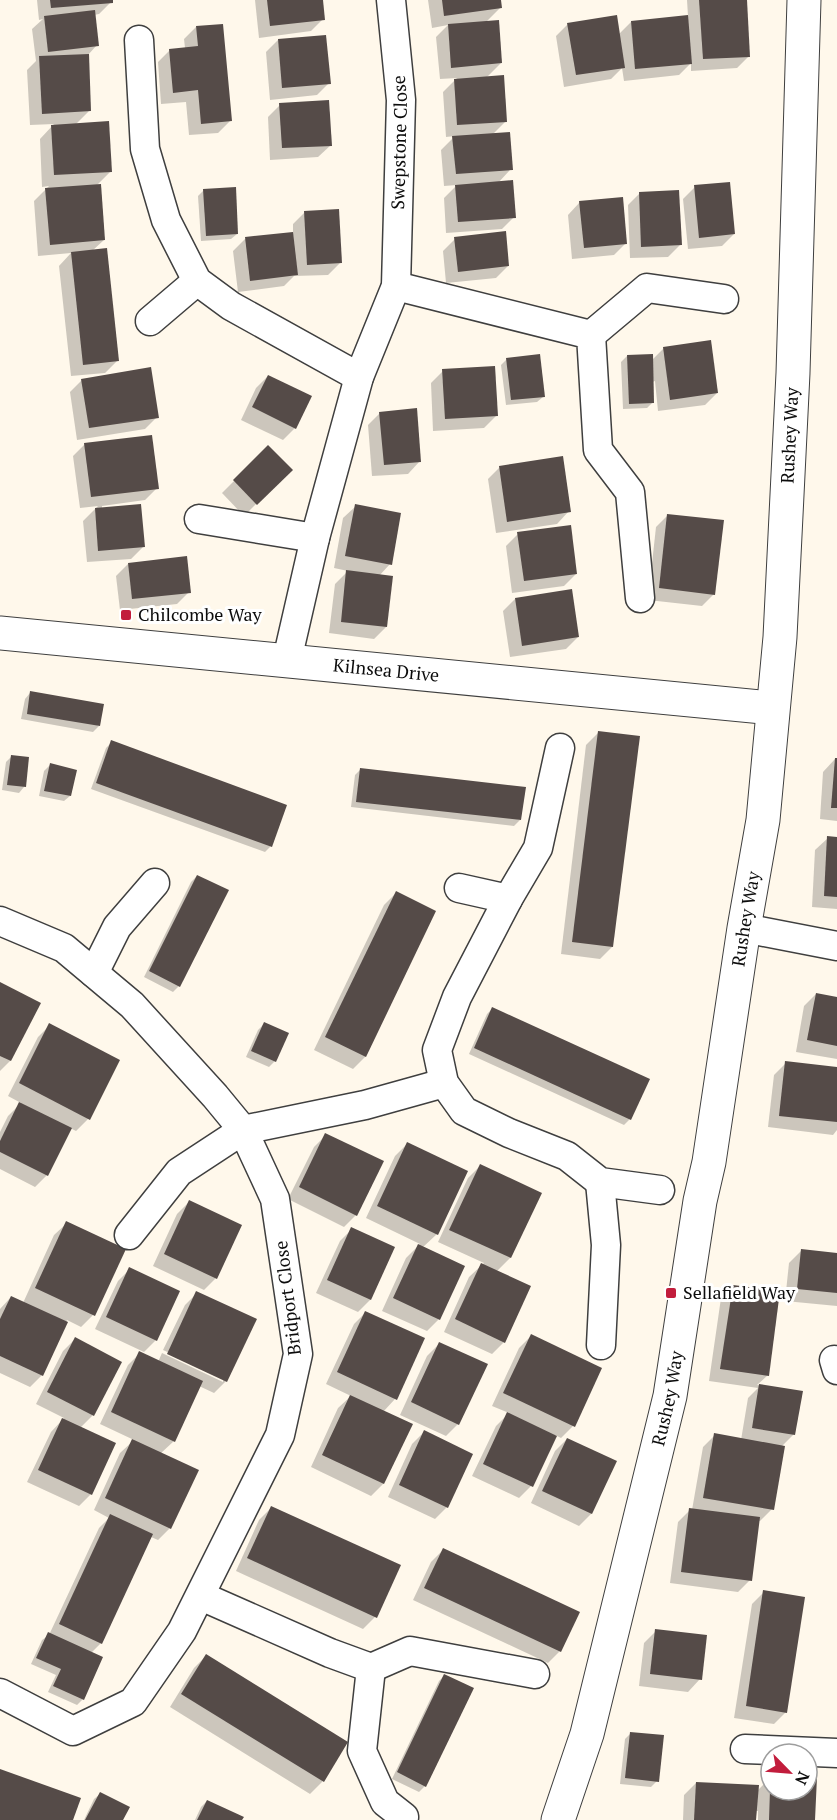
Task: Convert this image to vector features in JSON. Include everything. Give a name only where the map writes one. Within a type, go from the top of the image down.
[{"type":"street","name":"Swepstone Close","points":[[287,660],[315,538],[359,377],[396,285],[401,100],[392,0]]},
{"type":"street","name":"Rushey Way","points":[[558,1820],[587,1734],[670,1396],[763,820],[780,638],[793,373],[804,0]]},
{"type":"street","points":[[139,40],[145,149],[166,220],[197,281],[231,306],[359,377]]},
{"type":"street","points":[[150,321],[197,281]]},
{"type":"street","points":[[396,285],[591,335]]},
{"type":"street","points":[[591,335],[647,288],[724,299]]},
{"type":"street","points":[[591,335],[598,450],[630,492],[640,598]]},
{"type":"street","points":[[199,519],[315,538]]},
{"type":"street","name":"Kilnsea Drive","points":[[0,633],[772,708]]},
{"type":"street","points":[[560,748],[538,848],[508,899],[457,997],[437,1050],[444,1083],[464,1111],[510,1134],[567,1156],[600,1182],[660,1190]]},
{"type":"street","points":[[94,973],[117,927],[155,883]]},
{"type":"street","points":[[459,888],[508,899]]},
{"type":"street","name":"Bridport Close","points":[[0,921],[64,948],[132,1005],[243,1130],[275,1199],[298,1354],[280,1435],[182,1631],[133,1702],[73,1731],[0,1693]]},
{"type":"street","points":[[744,928],[837,946]]},
{"type":"street","points":[[129,1235],[178,1172],[243,1130],[365,1105],[444,1083]]},
{"type":"street","points":[[600,1182],[606,1245],[602,1346]]},
{"type":"street","points":[[201,1596],[330,1653],[371,1668],[410,1651],[535,1674]]},
{"type":"street","points":[[371,1668],[362,1751],[385,1802],[404,1816]]},
{"type":"street","points":[[745,1749],[837,1754]]},
{"type":"building","points":[[50,0],[113,0],[113,3],[51,8]]},
{"type":"building","points":[[267,0],[323,0],[325,20],[270,26]]},
{"type":"building","points":[[442,0],[501,0],[502,8],[444,16]]},
{"type":"building","points":[[699,0],[747,0],[750,57],[703,59]]},
{"type":"building","points":[[95,10],[99,46],[48,52],[44,16]]},
{"type":"building","points":[[617,15],[625,68],[576,75],[567,23]]},
{"type":"building","points":[[688,15],[692,64],[635,69],[631,21]]},
{"type":"building","points":[[499,20],[502,63],[451,68],[448,24]]},
{"type":"building","points":[[223,24],[232,121],[201,124],[198,90],[173,93],[169,49],[198,46],[196,26]]},
{"type":"building","points":[[326,35],[331,84],[282,88],[278,39]]},
{"type":"building","points":[[89,54],[91,111],[42,114],[39,56]]},
{"type":"building","points":[[504,75],[507,122],[457,125],[454,79]]},
{"type":"building","points":[[329,100],[332,146],[282,148],[279,103]]},
{"type":"building","points":[[109,121],[112,172],[54,175],[51,125]]},
{"type":"building","points":[[510,132],[513,170],[456,174],[452,136]]},
{"type":"building","points":[[513,180],[516,218],[458,222],[455,185]]},
{"type":"building","points":[[730,182],[735,234],[699,238],[694,185]]},
{"type":"building","points":[[101,184],[105,240],[50,245],[45,188]]},
{"type":"building","points":[[236,187],[238,234],[206,236],[203,189]]},
{"type":"building","points":[[679,190],[682,245],[641,247],[639,192]]},
{"type":"building","points":[[623,197],[627,244],[584,248],[579,201]]},
{"type":"building","points":[[339,209],[342,263],[307,265],[304,211]]},
{"type":"building","points":[[506,231],[509,266],[458,272],[454,237]]},
{"type":"building","points":[[293,232],[298,275],[250,281],[245,237]]},
{"type":"building","points":[[107,248],[119,361],[83,365],[71,252]]},
{"type":"building","points":[[711,340],[718,393],[670,400],[663,347]]},
{"type":"building","points":[[540,354],[545,397],[511,400],[506,358]]},
{"type":"building","points":[[653,354],[654,403],[629,404],[627,355]]},
{"type":"building","points":[[495,366],[498,416],[445,419],[442,369]]},
{"type":"building","points":[[151,367],[159,418],[89,428],[81,379]]},
{"type":"building","points":[[268,375],[312,396],[296,429],[252,407]]},
{"type":"building","points":[[417,408],[421,462],[384,465],[379,412]]},
{"type":"building","points":[[152,435],[159,489],[91,497],[84,443]]},
{"type":"building","points":[[268,445],[293,470],[257,505],[233,480]]},
{"type":"building","points":[[563,456],[571,512],[507,522],[499,466]]},
{"type":"building","points":[[141,504],[145,547],[98,551],[95,508]]},
{"type":"building","points":[[355,504],[401,513],[392,565],[345,556]]},
{"type":"building","points":[[667,514],[724,520],[715,595],[659,588]]},
{"type":"building","points":[[571,525],[577,574],[524,581],[517,532]]},
{"type":"building","points":[[187,556],[191,593],[132,599],[128,563]]},
{"type":"building","points":[[346,570],[393,576],[387,627],[341,622]]},
{"type":"building","points":[[572,589],[579,637],[522,646],[515,598]]},
{"type":"building","points":[[30,691],[104,704],[100,726],[27,714]]},
{"type":"building","points":[[598,731],[640,736],[613,947],[572,942]]},
{"type":"building","points":[[111,740],[287,805],[272,847],[96,783]]},
{"type":"building","points":[[11,755],[29,757],[26,787],[7,785]]},
{"type":"building","points":[[835,758],[837,758],[837,808],[831,808]]},
{"type":"building","points":[[50,763],[77,770],[71,796],[44,791]]},
{"type":"building","points":[[360,768],[526,787],[521,820],[356,802]]},
{"type":"building","points":[[827,836],[837,837],[837,897],[824,896]]},
{"type":"building","points":[[197,875],[229,890],[180,987],[149,971]]},
{"type":"building","points":[[396,891],[436,911],[366,1057],[325,1037]]},
{"type":"building","points":[[0,982],[41,1003],[11,1061],[0,1056]]},
{"type":"building","points":[[816,993],[837,997],[837,1046],[807,1040]]},
{"type":"building","points":[[492,1007],[650,1079],[631,1120],[474,1048]]},
{"type":"building","points":[[264,1022],[289,1033],[276,1062],[251,1051]]},
{"type":"building","points":[[49,1023],[120,1060],[90,1120],[19,1083]]},
{"type":"building","points":[[785,1061],[837,1067],[837,1122],[779,1116]]},
{"type":"building","points":[[19,1102],[72,1128],[48,1176],[0,1152],[0,1141]]},
{"type":"building","points":[[325,1133],[384,1161],[357,1216],[299,1187]]},
{"type":"building","points":[[407,1142],[468,1171],[438,1235],[377,1206]]},
{"type":"building","points":[[480,1164],[542,1193],[511,1258],[449,1230]]},
{"type":"building","points":[[189,1200],[242,1225],[217,1279],[164,1254]]},
{"type":"building","points":[[66,1221],[126,1249],[95,1316],[35,1288]]},
{"type":"building","points":[[351,1227],[395,1247],[371,1300],[327,1280]]},
{"type":"building","points":[[418,1244],[465,1266],[440,1320],[393,1298]]},
{"type":"building","points":[[801,1249],[837,1253],[837,1293],[797,1289]]},
{"type":"building","points":[[481,1263],[531,1286],[505,1343],[455,1319]]},
{"type":"building","points":[[129,1267],[180,1291],[157,1341],[106,1317]]},
{"type":"building","points":[[733,1285],[780,1291],[769,1376],[720,1369]]},
{"type":"building","points":[[196,1291],[257,1319],[227,1382],[167,1354]]},
{"type":"building","points":[[11,1296],[68,1322],[43,1376],[0,1356],[0,1319]]},
{"type":"building","points":[[365,1311],[425,1338],[397,1400],[337,1372]]},
{"type":"building","points":[[531,1334],[602,1368],[575,1427],[503,1393]]},
{"type":"building","points":[[75,1337],[122,1362],[94,1416],[47,1392]]},
{"type":"building","points":[[439,1342],[488,1364],[459,1425],[411,1402]]},
{"type":"building","points":[[139,1351],[203,1381],[175,1442],[111,1412]]},
{"type":"building","points":[[759,1384],[803,1391],[795,1435],[752,1428]]},
{"type":"building","points":[[350,1395],[413,1424],[384,1484],[322,1455]]},
{"type":"building","points":[[507,1412],[557,1436],[533,1487],[483,1464]]},
{"type":"building","points":[[62,1418],[116,1443],[92,1495],[38,1470]]},
{"type":"building","points":[[424,1430],[473,1454],[448,1508],[399,1485]]},
{"type":"building","points":[[714,1433],[785,1446],[774,1510],[703,1498]]},
{"type":"building","points":[[567,1438],[617,1461],[592,1514],[542,1491]]},
{"type":"building","points":[[132,1439],[199,1470],[171,1529],[105,1498]]},
{"type":"building","points":[[271,1506],[401,1565],[377,1618],[247,1558]]},
{"type":"building","points":[[689,1508],[760,1517],[752,1581],[681,1572]]},
{"type":"building","points":[[110,1514],[153,1534],[102,1644],[59,1624]]},
{"type":"building","points":[[443,1548],[580,1612],[561,1652],[424,1588]]},
{"type":"building","points":[[763,1590],[805,1597],[787,1713],[746,1706]]},
{"type":"building","points":[[655,1629],[707,1635],[702,1680],[650,1674]]},
{"type":"building","points":[[48,1632],[103,1657],[84,1700],[53,1686],[61,1669],[36,1658]]},
{"type":"building","points":[[206,1654],[348,1742],[324,1782],[181,1694]]},
{"type":"building","points":[[444,1674],[474,1688],[426,1787],[397,1772]]},
{"type":"building","points":[[630,1732],[664,1735],[659,1782],[625,1778]]},
{"type":"building","points":[[0,1769],[81,1798],[73,1820],[0,1820]]},
{"type":"building","points":[[696,1782],[759,1785],[756,1820],[694,1820]]},
{"type":"building","points":[[100,1792],[130,1807],[123,1820],[85,1820]]},
{"type":"building","points":[[207,1800],[244,1817],[242,1820],[197,1820]]},
{"type":"building","points":[[770,1802],[816,1802],[815,1820],[769,1820]]},
{"type":"place","name":"Chilcombe Way","points":[[126,615]]},
{"type":"place","name":"Sellafield Way","points":[[671,1293]]}]
